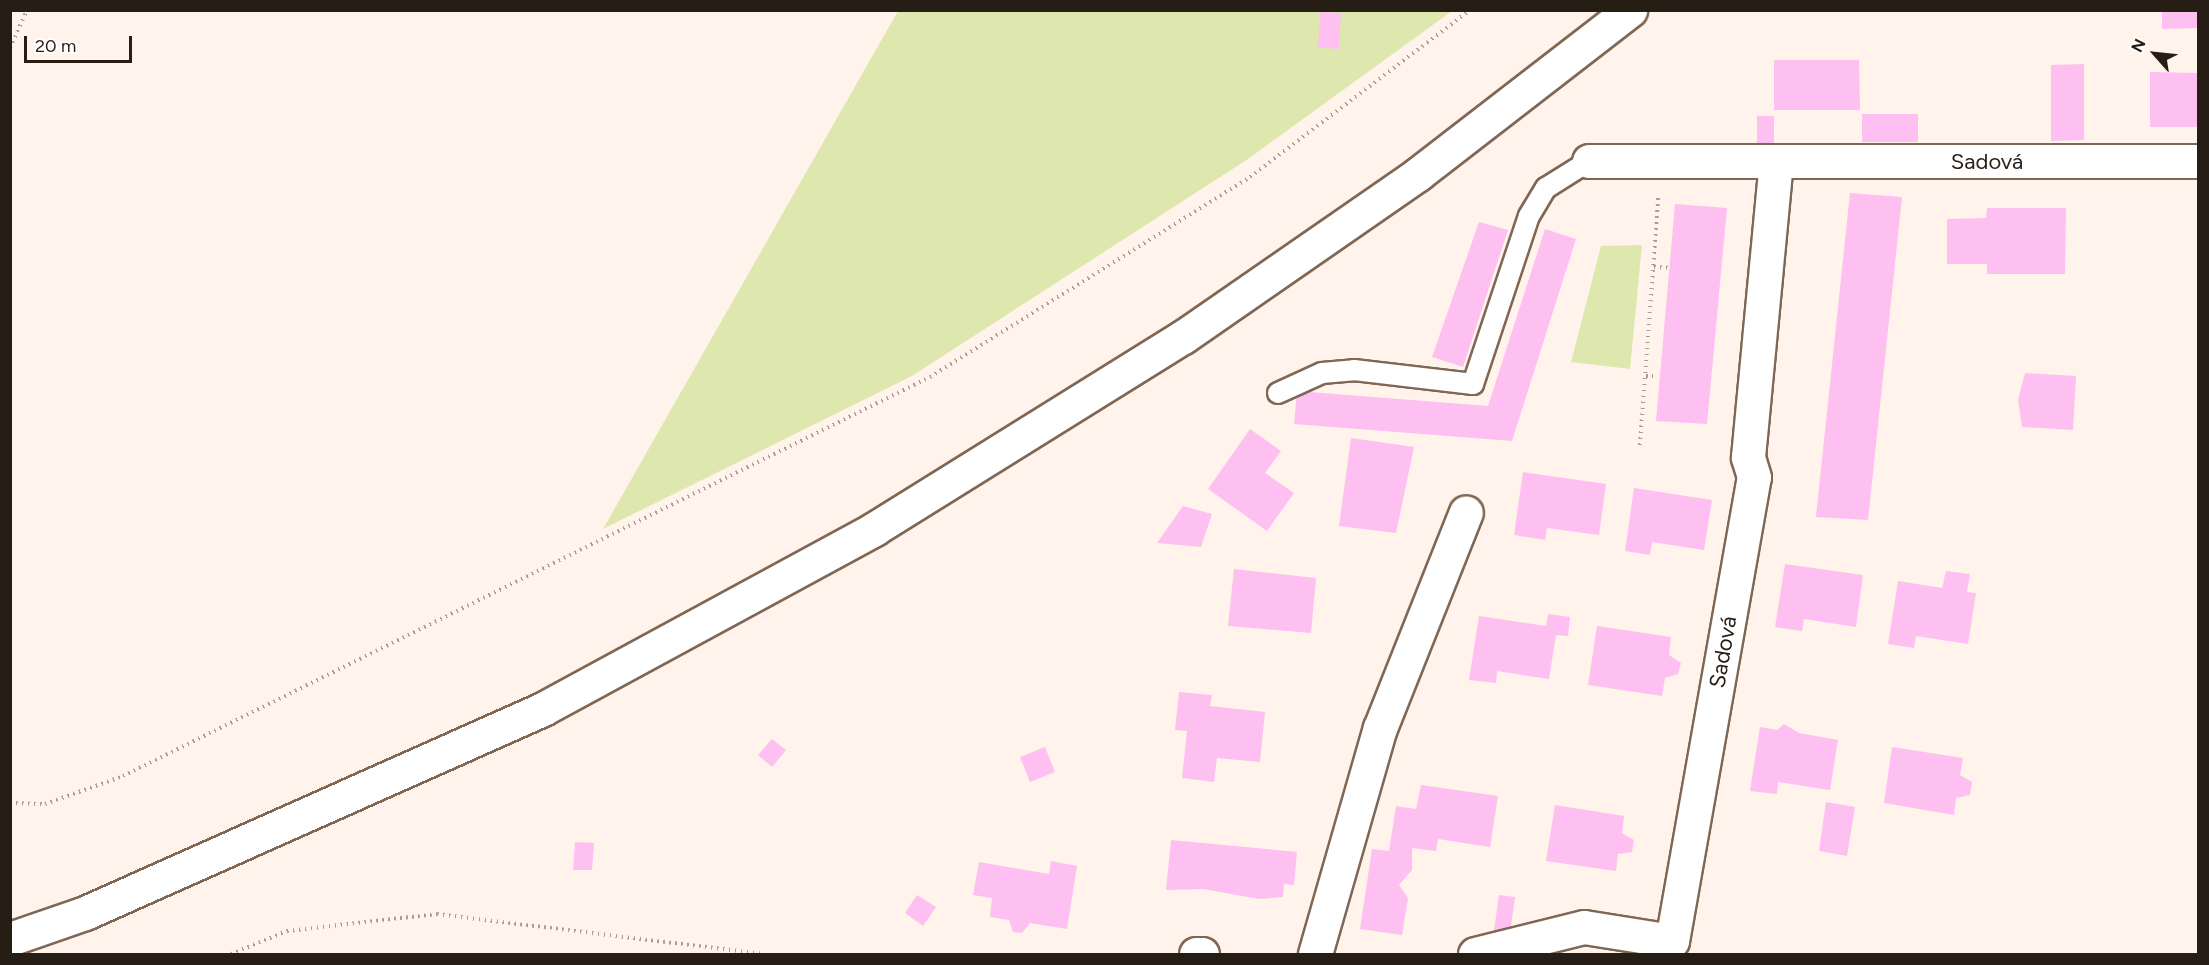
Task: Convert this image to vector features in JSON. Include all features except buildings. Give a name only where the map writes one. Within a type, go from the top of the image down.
[{"type":"street","points":[[10,939],[85,913],[543,709],[874,529],[1183,337],[1418,174],[1630,10]]},
{"type":"street","name":"Sadová","points":[[1589,161],[1776,163],[2199,161]]},
{"type":"street","name":"Sadová","points":[[1476,954],[1584,927],[1675,947],[1754,477],[1748,457],[1776,163]]},
{"type":"street","points":[[1315,954],[1380,728],[1466,512]]},
{"type":"street","points":[[1196,954],[1202,954]]},
{"type":"lane","points":[[1278,393],[1322,373],[1354,370],[1473,384],[1529,216],[1546,188],[1589,161]]},
{"type":"path","points":[[10,48],[27,10]]},
{"type":"path","points":[[10,803],[45,804],[123,776],[930,376],[1250,177],[1470,10]]},
{"type":"path","points":[[1640,445],[1659,196],[1670,196]]},
{"type":"path","points":[[1654,267],[1671,268]]},
{"type":"path","points":[[1646,376],[1658,376]]},
{"type":"path","points":[[231,954],[287,931],[437,914],[762,954]]},
{"type":"green space","points":[[898,11],[1452,11],[1248,159],[912,376],[603,529]]},
{"type":"green space","points":[[1642,245],[1630,369],[1571,362],[1601,246]]}]
